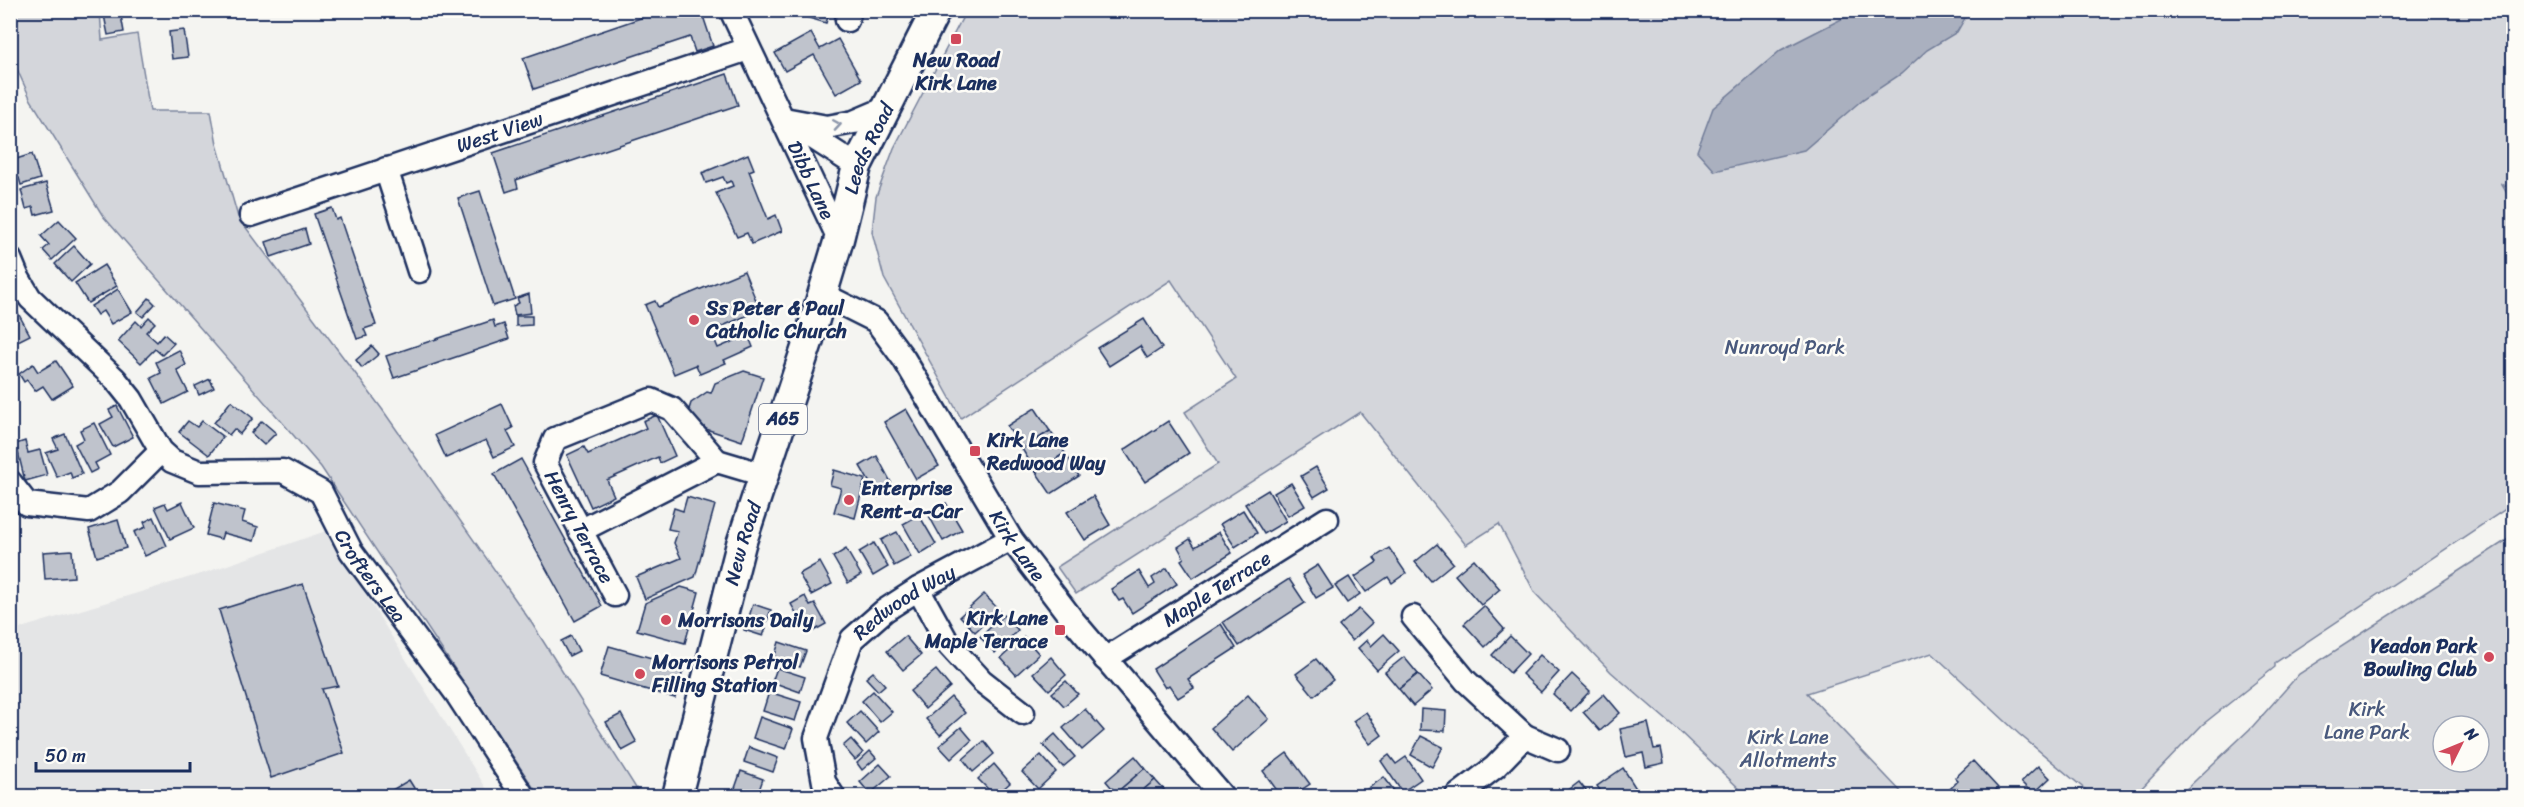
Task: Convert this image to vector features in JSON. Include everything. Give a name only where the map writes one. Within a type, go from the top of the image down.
[{"type":"main road","name":"Leeds Road","points":[[822,294],[839,239],[857,166],[936,10]]},
{"type":"main road","name":"New Road","points":[[676,796],[741,544],[822,294]]},
{"type":"street","name":"Dibb Lane","points":[[731,10],[839,239]]},
{"type":"street","name":"West View","points":[[251,215],[748,49]]},
{"type":"street","name":"Dibb Lane","points":[[784,119],[827,127],[854,123],[887,108]]},
{"type":"street","name":"Dibb Lane","points":[[784,119],[857,166]]},
{"type":"street","points":[[386,169],[419,271]]},
{"type":"street","name":"Crofters Lea","points":[[13,271],[30,298],[115,379],[131,399],[161,451],[172,461],[199,472],[283,471],[321,492],[351,551],[456,693],[523,796]]},
{"type":"street","name":"Kirk Lane","points":[[822,294],[876,321],[904,360],[1011,539],[1105,659],[1222,796]]},
{"type":"street","name":"Henry Terrace","points":[[615,595],[545,463],[555,439],[651,400],[672,410],[717,461]]},
{"type":"street","points":[[10,483],[26,512],[89,511],[120,492],[161,451]]},
{"type":"street","points":[[580,531],[717,461],[764,475]]},
{"type":"street","name":"Maple Terrace","points":[[1105,659],[1327,519]]},
{"type":"street","name":"Redwood Way","points":[[833,796],[825,782],[816,738],[852,639],[884,611],[918,589],[1011,539]]},
{"type":"street","points":[[918,589],[949,645],[982,681],[1023,714]]},
{"type":"street","points":[[1413,617],[1466,681],[1525,736],[1558,750]]},
{"type":"street","points":[[1457,796],[1495,767],[1525,736]]},
{"type":"shaded area","points":[[326,531],[491,796],[11,796],[11,631],[204,573]]},
{"type":"green space","points":[[11,10],[100,11],[102,40],[137,34],[150,111],[211,111],[217,144],[238,217],[382,409],[531,622],[641,796],[539,796],[321,467],[103,216],[31,100],[11,56]]},
{"type":"green space","name":"Nunroyd Park","points":[[966,11],[2513,11],[2513,190],[2502,184],[2508,194],[2514,197],[2513,504],[2275,663],[2275,667],[2202,725],[2134,796],[2093,796],[2019,734],[1932,653],[1807,693],[1905,796],[1747,796],[1678,730],[1611,672],[1535,593],[1499,524],[1466,545],[1360,412],[1076,594],[1057,567],[1218,464],[1185,412],[1236,379],[1171,280],[961,418],[884,278],[872,232],[876,197],[894,148]]},
{"type":"green space","name":"Kirk Lane Park","points":[[2513,536],[2513,796],[2179,796],[2253,726],[2299,674]]},
{"type":"water","points":[[1857,11],[1969,11],[1957,32],[1927,50],[1901,74],[1863,99],[1804,150],[1715,171],[1697,151],[1713,108],[1781,50]]},
{"type":"building","points":[[103,10],[120,10],[124,32],[108,35]]},
{"type":"building","points":[[664,10],[701,10],[713,46],[695,52],[690,37],[534,89],[523,58]]},
{"type":"building","points":[[800,10],[830,10],[826,23],[799,15]]},
{"type":"building","points":[[184,30],[188,57],[172,59],[169,32]]},
{"type":"building","points":[[811,33],[820,49],[838,39],[861,80],[836,94],[814,55],[785,71],[775,53]]},
{"type":"building","points":[[727,74],[738,105],[516,180],[518,188],[506,192],[493,153]]},
{"type":"building","points":[[32,154],[40,179],[21,185],[19,178],[10,178],[10,161]]},
{"type":"building","points":[[748,154],[754,169],[749,171],[768,219],[776,215],[782,231],[752,244],[747,233],[737,237],[716,193],[733,186],[731,181],[726,183],[723,177],[706,183],[702,173]]},
{"type":"building","points":[[46,183],[54,210],[35,215],[33,207],[26,209],[21,190]]},
{"type":"building","points":[[480,191],[515,299],[493,306],[458,198]]},
{"type":"building","points":[[332,208],[336,220],[340,218],[376,325],[364,329],[367,336],[357,339],[314,214]]},
{"type":"building","points":[[59,220],[76,238],[52,260],[43,250],[49,245],[41,236]]},
{"type":"building","points":[[305,229],[309,244],[271,257],[266,242]]},
{"type":"building","points":[[74,246],[90,264],[71,282],[55,264]]},
{"type":"building","points":[[104,265],[117,286],[88,303],[75,283]]},
{"type":"building","name":"Ss Peter & Paul Catholic Church","points":[[744,271],[760,310],[711,331],[718,348],[748,335],[753,347],[724,360],[726,363],[700,374],[696,365],[674,374],[645,305],[655,301],[658,307]]},
{"type":"building","points":[[118,289],[132,312],[111,324],[103,311],[97,315],[91,306]]},
{"type":"building","points":[[529,294],[531,313],[515,315],[513,306],[519,303],[517,298]]},
{"type":"building","points":[[149,298],[155,304],[143,317],[137,312]]},
{"type":"building","points":[[18,313],[30,335],[10,345],[10,316]]},
{"type":"building","points":[[516,316],[532,316],[532,325],[516,326]]},
{"type":"building","points":[[149,317],[155,323],[146,332],[157,342],[164,334],[174,343],[162,355],[155,349],[141,363],[118,341],[136,321],[141,326]]},
{"type":"building","points":[[1144,319],[1162,348],[1147,358],[1140,346],[1109,366],[1097,348]]},
{"type":"building","points":[[493,320],[495,327],[504,324],[509,339],[394,378],[386,356]]},
{"type":"building","points":[[372,346],[379,354],[362,368],[356,360]]},
{"type":"building","points":[[179,350],[186,365],[177,370],[188,392],[164,404],[151,378],[161,373],[156,362]]},
{"type":"building","points":[[56,361],[73,386],[52,399],[43,386],[35,391],[27,380],[24,382],[19,374],[33,364],[38,372]]},
{"type":"building","points":[[744,371],[763,377],[742,441],[685,422],[691,403],[707,392],[711,393],[715,383]]},
{"type":"building","points":[[210,379],[214,388],[199,395],[195,386]]},
{"type":"building","points":[[231,401],[253,418],[240,434],[234,429],[229,435],[214,423]]},
{"type":"building","points":[[502,404],[513,428],[507,431],[515,447],[494,457],[486,440],[446,458],[435,435]]},
{"type":"building","points":[[117,406],[133,437],[113,447],[100,424],[113,417],[109,410]]},
{"type":"building","points":[[1035,408],[1050,431],[1022,449],[1007,426]]},
{"type":"building","points":[[906,409],[939,466],[916,479],[884,422]]},
{"type":"building","points":[[657,415],[675,456],[660,463],[658,457],[607,480],[614,496],[591,507],[567,455],[584,447],[588,454],[646,428],[643,421]]},
{"type":"building","points":[[188,421],[197,427],[202,421],[223,437],[209,455],[179,432]]},
{"type":"building","points":[[262,421],[276,433],[264,445],[251,433]]},
{"type":"building","points":[[1168,421],[1189,453],[1145,482],[1124,450]]},
{"type":"building","points":[[94,423],[110,455],[95,463],[98,469],[90,473],[75,444],[84,439],[80,430]]},
{"type":"building","points":[[1050,431],[1065,453],[1036,472],[1022,449]]},
{"type":"building","points":[[65,434],[82,474],[72,478],[70,472],[57,477],[46,453],[58,449],[53,439]]},
{"type":"building","points":[[25,441],[28,453],[40,450],[47,475],[25,481],[16,444]]},
{"type":"building","points":[[1065,453],[1079,476],[1051,494],[1036,472]]},
{"type":"building","points":[[877,456],[894,488],[878,497],[860,466]]},
{"type":"building","points":[[521,459],[602,606],[575,621],[494,474]]},
{"type":"building","points":[[1316,467],[1329,488],[1314,497],[1301,476]]},
{"type":"building","name":"Enterprise Rent-a-Car","points":[[834,470],[865,479],[855,518],[834,512],[841,488],[830,485]]},
{"type":"building","points":[[1291,483],[1305,506],[1288,516],[1274,493]]},
{"type":"building","points":[[1268,490],[1286,521],[1264,534],[1245,504]]},
{"type":"building","points":[[1093,496],[1110,525],[1085,540],[1067,512]]},
{"type":"building","points":[[687,497],[715,505],[695,577],[645,599],[636,577],[681,558],[674,543],[678,531],[668,529],[674,508],[683,511]]},
{"type":"building","points":[[182,502],[194,528],[170,539],[155,507],[165,503],[168,509]]},
{"type":"building","points":[[214,503],[245,511],[242,522],[258,527],[254,541],[223,533],[221,539],[206,535]]},
{"type":"building","points":[[946,503],[962,530],[943,541],[928,514]]},
{"type":"building","points":[[1243,510],[1257,533],[1235,547],[1220,524]]},
{"type":"building","points":[[919,515],[936,544],[920,554],[903,524]]},
{"type":"building","points":[[154,517],[167,546],[145,556],[134,532],[146,527],[144,522]]},
{"type":"building","points":[[118,520],[126,548],[97,557],[89,529]]},
{"type":"building","points":[[897,532],[911,557],[894,566],[881,540]]},
{"type":"building","points":[[1219,532],[1232,553],[1193,578],[1181,560],[1184,558],[1178,547],[1190,539],[1195,547]]},
{"type":"building","points":[[874,543],[888,567],[873,576],[859,552]]},
{"type":"building","points":[[1437,544],[1453,563],[1431,581],[1415,562]]},
{"type":"building","points":[[1389,548],[1406,573],[1392,583],[1388,577],[1366,592],[1355,577],[1377,562],[1374,558]]},
{"type":"building","points":[[846,549],[861,575],[848,583],[833,557]]},
{"type":"building","points":[[72,550],[74,577],[45,579],[43,552]]},
{"type":"building","points":[[1474,559],[1500,589],[1481,605],[1455,575]]},
{"type":"building","points":[[820,562],[832,584],[811,595],[799,574]]},
{"type":"building","points":[[1318,565],[1333,588],[1316,598],[1302,575]]},
{"type":"building","points":[[1167,568],[1177,584],[1132,613],[1123,599],[1119,601],[1111,589],[1139,571],[1149,588],[1155,584],[1152,578]]},
{"type":"building","points":[[1349,577],[1360,594],[1347,603],[1335,586]]},
{"type":"building","points":[[1289,579],[1305,603],[1239,646],[1223,622]]},
{"type":"building","points":[[303,584],[338,686],[322,689],[344,753],[271,778],[219,610]]},
{"type":"building","name":"Morrisons Daily","points":[[681,587],[699,592],[685,643],[637,630],[645,603]]},
{"type":"building","points":[[984,594],[999,610],[975,632],[960,616]]},
{"type":"building","points":[[805,596],[810,606],[815,604],[826,624],[808,634],[791,604]]},
{"type":"building","points":[[753,604],[771,610],[765,626],[748,620]]},
{"type":"building","points":[[1484,606],[1504,629],[1485,647],[1464,624]]},
{"type":"building","points":[[1359,609],[1372,623],[1352,641],[1339,626]]},
{"type":"building","points":[[1004,615],[1018,630],[995,653],[980,637]]},
{"type":"building","points":[[747,622],[766,628],[763,636],[744,630]]},
{"type":"building","points":[[1221,624],[1236,648],[1188,679],[1194,688],[1178,698],[1169,685],[1165,688],[1153,669]]},
{"type":"building","points":[[1384,634],[1399,651],[1377,670],[1358,648],[1367,640],[1371,646]]},
{"type":"building","points":[[571,636],[579,651],[569,656],[561,641]]},
{"type":"building","points":[[905,636],[921,655],[903,670],[887,651]]},
{"type":"building","points":[[1510,636],[1528,654],[1510,673],[1492,655]]},
{"type":"building","points":[[1024,637],[1039,654],[1016,675],[1001,658]]},
{"type":"building","points":[[779,642],[806,651],[800,667],[774,658]]},
{"type":"building","points":[[609,646],[684,667],[675,698],[600,676]]},
{"type":"building","points":[[1540,655],[1559,672],[1541,692],[1522,674]]},
{"type":"building","points":[[1051,657],[1066,675],[1049,690],[1033,673]]},
{"type":"building","points":[[1404,657],[1418,674],[1399,689],[1385,672]]},
{"type":"building","points":[[1316,659],[1333,680],[1314,696],[1296,674]]},
{"type":"building","points":[[777,668],[805,677],[800,692],[772,682]]},
{"type":"building","points":[[936,670],[950,687],[925,709],[910,691]]},
{"type":"building","points":[[873,672],[885,685],[878,691],[866,678]]},
{"type":"building","points":[[1418,674],[1432,690],[1413,706],[1399,689]]},
{"type":"building","points":[[1572,674],[1590,691],[1571,711],[1553,694]]},
{"type":"building","points":[[1066,681],[1078,694],[1064,706],[1052,693]]},
{"type":"building","points":[[873,691],[892,712],[880,722],[862,701]]},
{"type":"building","points":[[769,692],[801,702],[795,721],[763,711]]},
{"type":"building","points":[[1604,694],[1620,713],[1600,731],[1583,712]]},
{"type":"building","points":[[1248,695],[1269,719],[1232,752],[1211,728]]},
{"type":"building","points":[[951,697],[965,713],[940,735],[926,719]]},
{"type":"building","points":[[1085,709],[1104,731],[1082,750],[1063,728]]},
{"type":"building","points":[[1421,709],[1446,711],[1445,731],[1420,730]]},
{"type":"building","points":[[860,711],[879,732],[866,744],[847,723]]},
{"type":"building","points":[[1366,712],[1382,735],[1370,744],[1353,721]]},
{"type":"building","points":[[621,714],[637,743],[622,751],[606,722]]},
{"type":"building","points":[[760,717],[793,729],[786,749],[753,738]]},
{"type":"building","points":[[1648,723],[1654,749],[1661,748],[1664,763],[1646,767],[1643,753],[1626,757],[1620,729]]},
{"type":"building","points":[[961,727],[972,740],[951,759],[939,746]]},
{"type":"building","points":[[1055,734],[1075,757],[1063,767],[1043,745]]},
{"type":"building","points":[[1421,736],[1443,747],[1432,767],[1411,755]]},
{"type":"building","points":[[851,739],[863,753],[855,760],[843,746]]},
{"type":"building","points":[[984,741],[994,754],[973,772],[963,759]]},
{"type":"building","points":[[749,747],[778,758],[773,772],[744,762]]},
{"type":"building","points":[[870,751],[876,758],[862,770],[857,763]]},
{"type":"building","points":[[1287,753],[1310,784],[1292,796],[1281,796],[1263,771]]},
{"type":"building","points":[[1041,755],[1056,772],[1038,789],[1022,772]]},
{"type":"building","points":[[1389,755],[1396,764],[1406,757],[1421,779],[1402,792],[1381,761]]},
{"type":"building","points":[[1135,756],[1145,768],[1116,793],[1106,781]]},
{"type":"building","points":[[1973,761],[1998,788],[1990,796],[1976,794],[1974,796],[1952,796],[1947,792],[1958,781],[1955,778]]},
{"type":"building","points":[[880,764],[891,776],[870,794],[860,782]]},
{"type":"building","points":[[994,764],[1010,783],[995,796],[978,779]]},
{"type":"building","points":[[2038,766],[2050,778],[2033,794],[2021,782]]},
{"type":"building","points":[[1145,768],[1155,780],[1136,796],[1120,796],[1116,793]]},
{"type":"building","points":[[1623,768],[1637,790],[1627,796],[1604,796],[1597,786]]},
{"type":"building","points":[[741,771],[763,779],[757,796],[733,794]]},
{"type":"building","points":[[1384,777],[1398,796],[1370,796],[1366,790]]},
{"type":"building","points":[[409,780],[419,796],[382,796]]},
{"type":"building","points":[[1155,780],[1165,791],[1159,796],[1136,796]]},
{"type":"building","points":[[1579,782],[1590,796],[1562,795]]},
{"type":"place","name":"New Road Kirk Lane","points":[[956,39]]},
{"type":"place","name":"Ss Peter & Paul Catholic Church","points":[[694,320]]},
{"type":"place","name":"Kirk Lane Redwood Way","points":[[975,451]]},
{"type":"place","name":"Enterprise Rent-a-Car","points":[[849,500]]},
{"type":"place","name":"Morrisons Daily","points":[[666,620]]},
{"type":"place","name":"Kirk Lane Maple Terrace","points":[[1060,630]]},
{"type":"place","name":"Yeadon Park Bowling Club","points":[[2489,657]]},
{"type":"place","name":"Morrisons Petrol Filling Station","points":[[640,674]]},
{"type":"park label","name":"Kirk Lane Allotments","points":[[1788,748]]}]
